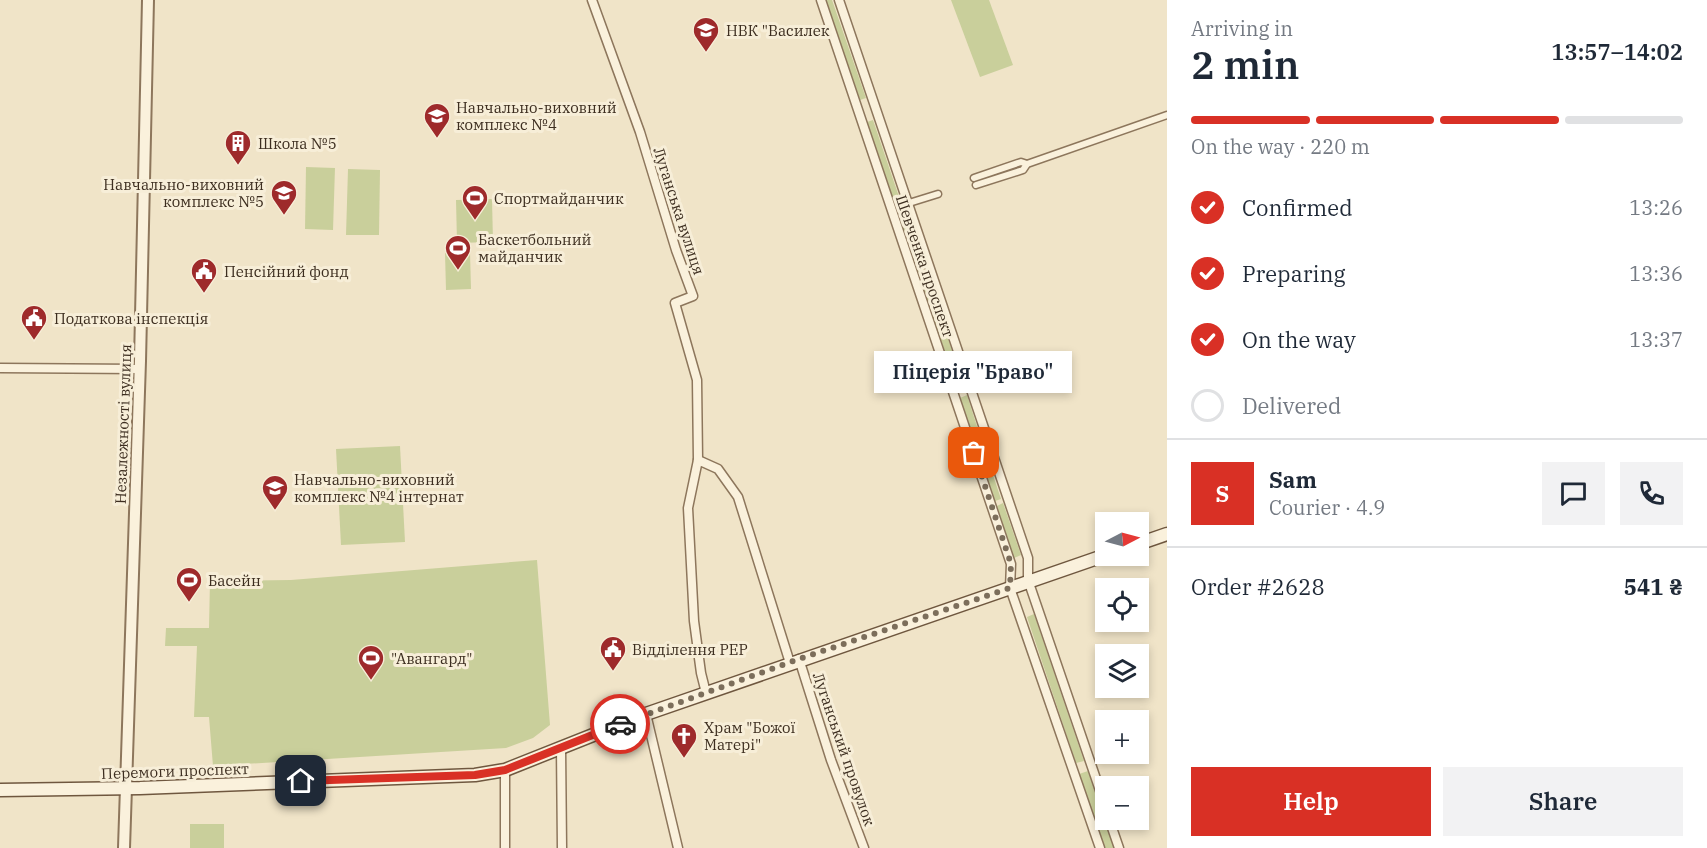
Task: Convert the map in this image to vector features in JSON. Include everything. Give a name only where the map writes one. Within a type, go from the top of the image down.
[{"type":"main road","points":[[1149,540],[1167,534]]},
{"type":"main road","name":"Перемоги проспект","points":[[0,790],[126,789],[475,775],[505,770],[646,714],[1095,559]]},
{"type":"street","name":"Незалежності вулиця","points":[[124,848],[140,369],[148,0]]},
{"type":"street","name":"Луганська вулиця","points":[[592,0],[640,132],[676,250],[693,296],[675,303],[697,380],[698,460],[688,508],[694,621],[706,693]]},
{"type":"street","name":"Шевченка проспект","points":[[821,0],[1011,564],[1010,588],[1100,848]]},
{"type":"street","name":"Шевченка проспект","points":[[838,0],[1028,558],[1028,580],[1095,776]]},
{"type":"street","points":[[976,185],[1023,170],[1027,164],[1167,115]]},
{"type":"street","points":[[974,178],[1021,162],[1027,164]]},
{"type":"street","points":[[909,203],[938,194]]},
{"type":"street","points":[[0,368],[140,369]]},
{"type":"street","points":[[698,460],[718,469],[738,497],[795,661]]},
{"type":"street","name":"Луганський провулок","points":[[795,661],[864,848]]},
{"type":"street","points":[[646,714],[678,848]]},
{"type":"street","points":[[561,748],[562,848]]},
{"type":"street","points":[[505,770],[505,848]]},
{"type":"street","points":[[1113,830],[1119,848]]},
{"type":"green space","points":[[826,0],[832,0],[866,98],[860,100]]},
{"type":"green space","points":[[951,0],[989,0],[1013,65],[980,77]]},
{"type":"green space","points":[[873,120],[934,300],[928,302],[867,122]]},
{"type":"green space","points":[[306,167],[335,168],[333,230],[305,229]]},
{"type":"green space","points":[[348,169],[380,170],[379,235],[346,235]]},
{"type":"green space","name":"Спортмайданчик","points":[[492,199],[493,242],[457,243],[456,200]]},
{"type":"green space","name":"Баскетбольний майданчик","points":[[470,252],[471,289],[446,290],[445,253]]},
{"type":"green space","points":[[939,314],[962,378],[955,381],[933,317]]},
{"type":"green space","points":[[967,395],[982,442],[976,444],[960,398]]},
{"type":"green space","points":[[400,446],[405,542],[341,545],[336,449]]},
{"type":"green space","points":[[984,448],[1001,499],[995,501],[978,450]]},
{"type":"green space","points":[[1003,503],[1021,555],[1014,558],[997,506]]},
{"type":"green space","name":"\"Авангард\"","points":[[537,560],[550,725],[533,738],[506,748],[213,766],[209,717],[194,717],[197,646],[165,646],[166,628],[209,628],[210,581],[291,580]]},
{"type":"green space","points":[[1034,614],[1084,761],[1076,763],[1027,617]]},
{"type":"green space","points":[[1088,771],[1095,792],[1095,820],[1079,774]]},
{"type":"green space","points":[[190,824],[224,824],[224,848],[190,848]]},
{"type":"green space","points":[[1099,830],[1108,830],[1114,848],[1105,848]]},
{"type":"way so far","points":[[620,724],[799,659],[1010,588],[1011,564],[974,453]]},
{"type":"place","name":"НВК \"Василек","points":[[706,53]]},
{"type":"place","name":"Навчально-виховний комплекс №4","points":[[437,139]]},
{"type":"place","name":"Школа №5","points":[[238,166]]},
{"type":"place","name":"Навчально-виховний комплекс №5","points":[[284,216]]},
{"type":"place","name":"Спортмайданчик","points":[[475,221]]},
{"type":"place","name":"Баскетбольний майданчик","points":[[458,271]]},
{"type":"place","name":"Пенсійний фонд","points":[[204,294]]},
{"type":"place","name":"Податкова інспекція","points":[[34,341]]},
{"type":"place","name":"Піцерія \"Браво\"","points":[[974,453]]},
{"type":"place","name":"Навчально-виховний комплекс №4 інтернат","points":[[275,511]]},
{"type":"place","name":"Басейн","points":[[189,603]]},
{"type":"place","name":"Відділення РЕР","points":[[613,672]]},
{"type":"place","name":"\"Авангард\"","points":[[371,681]]},
{"type":"place","name":"Храм \"Божої Матері\"","points":[[684,759]]},
{"type":"route","points":[[301,781],[475,775],[505,770],[620,724]]}]
